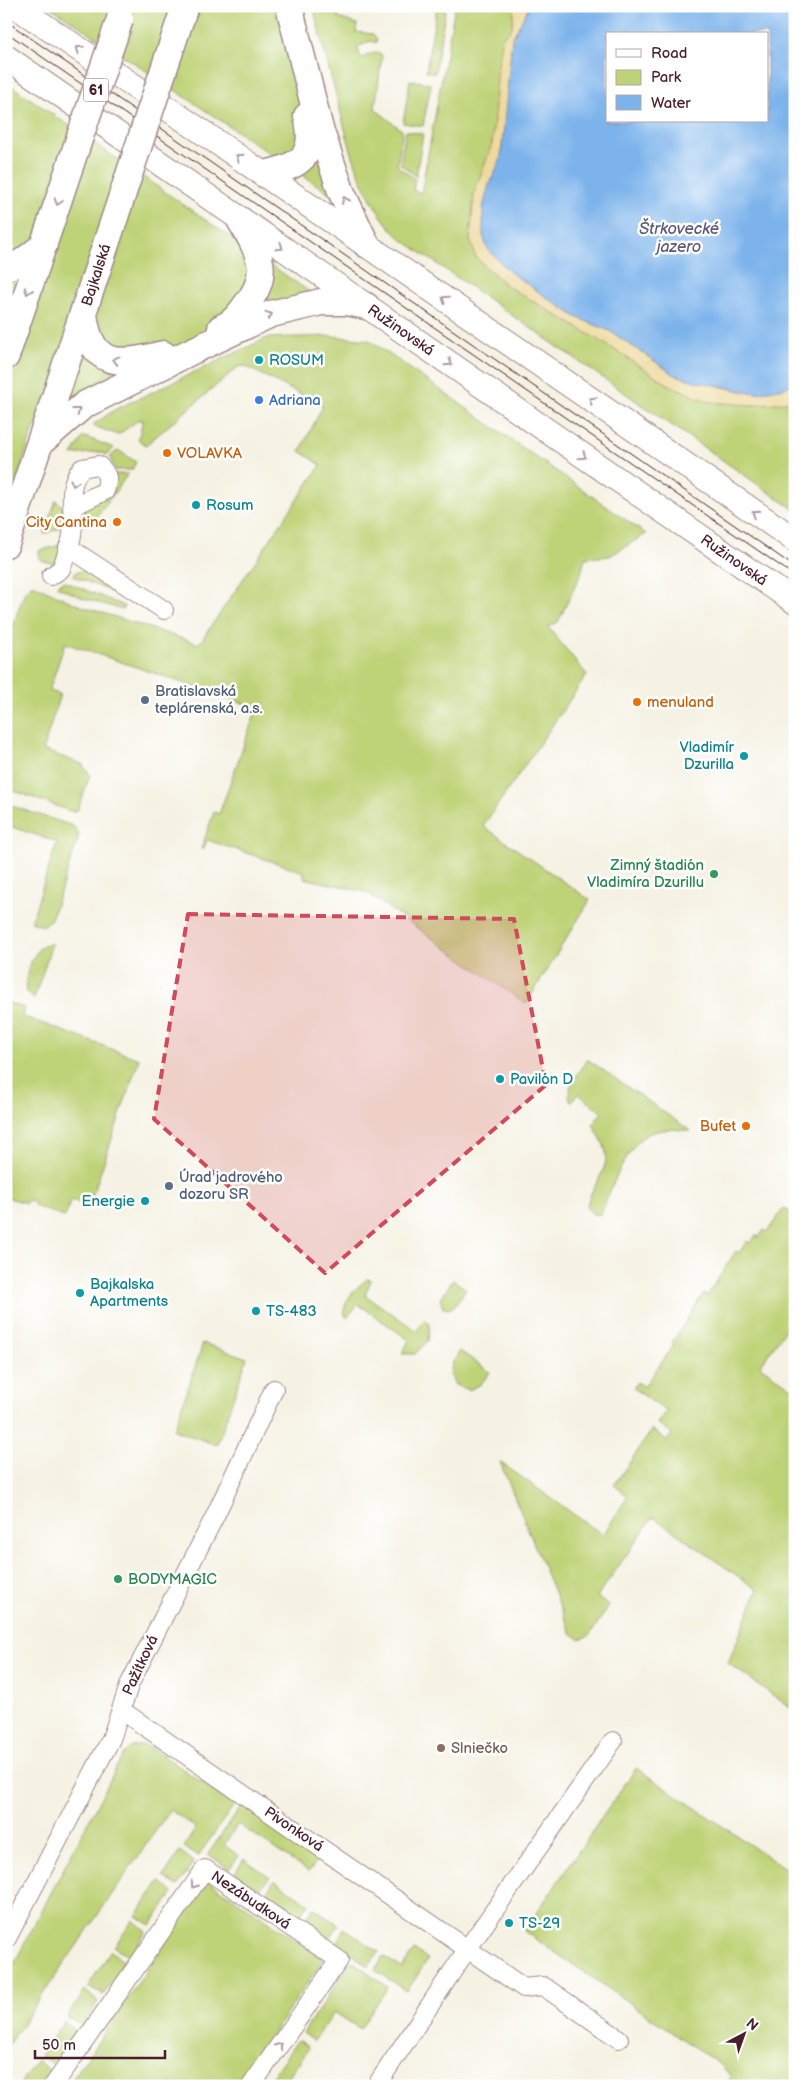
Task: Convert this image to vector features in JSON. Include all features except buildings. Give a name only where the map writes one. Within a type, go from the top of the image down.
[{"type":"main road","name":"Bajkalská","points":[[6,544],[185,6]]},
{"type":"main road","points":[[264,174],[284,170],[298,162],[309,148],[312,134],[279,6]]},
{"type":"main road","points":[[289,6],[320,129],[341,191],[366,244]]},
{"type":"main road","name":"61","points":[[6,356],[122,13]]},
{"type":"main road","points":[[84,312],[87,334],[94,347],[109,359],[124,362],[164,354],[228,325],[253,297],[260,280],[260,256],[240,220]]},
{"type":"main road","points":[[6,267],[21,263],[44,245]]},
{"type":"main road","points":[[40,443],[84,405],[271,314],[320,302],[348,302],[366,306]]},
{"type":"street","points":[[15,6],[264,174],[795,540]]},
{"type":"street","name":"Ružinovská","points":[[6,57],[795,602]]},
{"type":"street","points":[[51,576],[61,569],[68,548],[72,534],[72,507]]},
{"type":"street","points":[[68,548],[164,610]]},
{"type":"street","name":"Pažítková","points":[[6,1940],[111,1739],[130,1683],[214,1518],[274,1389]]},
{"type":"street","name":"Pivonková","points":[[121,1710],[524,1988],[543,1986],[619,2039]]},
{"type":"street","points":[[376,2086],[468,1948],[614,1741]]},
{"type":"street","name":"Nezábudková","points":[[53,2086],[205,1870],[338,1960],[251,2086]]},
{"type":"highlighted area","points":[[188,914],[514,919],[546,1085],[325,1273],[154,1119]]},
{"type":"green space","points":[[49,6],[286,6],[338,199]]},
{"type":"green space","points":[[313,6],[340,6],[338,18],[357,24],[356,32],[373,34],[377,40],[376,43],[371,41],[357,47],[361,58],[377,52],[382,55],[375,109],[403,131],[397,166],[415,179],[413,190],[421,193],[455,6],[514,6],[512,28],[503,37],[492,144],[474,194],[470,240],[476,258],[507,286],[604,343],[668,384],[696,397],[710,402],[752,405],[786,402],[795,398],[795,510],[401,239],[388,225],[367,193],[353,158]]},
{"type":"green space","points":[[437,6],[446,6],[435,73],[426,71]]},
{"type":"green space","points":[[410,80],[431,84],[423,126],[403,123]]},
{"type":"green space","points":[[6,82],[314,295],[35,426],[6,510]]},
{"type":"green space","points":[[406,131],[423,134],[416,176],[400,164]]},
{"type":"green space","points":[[330,336],[369,340],[646,534],[610,556],[585,558],[581,574],[558,622],[548,627],[587,675],[483,826],[590,900],[526,1004],[366,892],[304,878],[304,872],[207,840],[203,850],[201,849],[214,812],[219,814],[257,708],[65,643],[49,691],[60,694],[43,750],[82,764],[90,775],[78,809],[73,812],[6,788],[7,643],[25,591],[31,585],[35,585],[78,605],[199,644],[321,465],[300,451],[323,406],[245,366],[238,367],[146,445],[138,440],[143,420],[138,420],[118,435],[94,426],[94,424],[116,409],[267,338]]},
{"type":"green space","points":[[83,437],[114,448],[107,455],[100,452],[72,455]]},
{"type":"green space","points":[[118,450],[136,462],[132,470],[115,470],[110,457]]},
{"type":"green space","points":[[115,474],[128,474],[93,522],[84,526],[85,508]]},
{"type":"green space","points":[[56,500],[63,507],[63,527],[44,534]]},
{"type":"green space","points":[[63,544],[57,562],[51,563],[40,560],[39,551]]},
{"type":"green space","points":[[88,570],[132,598],[132,600],[73,576],[76,572]]},
{"type":"green space","points":[[64,581],[124,606],[123,610],[83,598],[56,586]]},
{"type":"green space","points":[[6,804],[73,826],[78,832],[78,839],[51,919],[43,926],[31,922],[57,842],[6,825]]},
{"type":"green space","points":[[52,944],[34,999],[26,992],[25,987],[29,967],[35,954],[43,945]]},
{"type":"green space","points":[[6,1002],[24,1008],[22,1016],[139,1059],[89,1206],[71,1200],[65,1217],[34,1206],[35,1203],[27,1200],[26,1203],[6,1197]]},
{"type":"green space","points":[[587,1059],[691,1131],[664,1130],[648,1134],[641,1139],[620,1170],[601,1214],[593,1214],[587,1208],[588,1201],[606,1161],[604,1146],[593,1124],[602,1112],[578,1094],[571,1102],[569,1097],[571,1086]]},
{"type":"green space","points":[[784,1208],[795,1216],[795,1316],[760,1366],[795,1390],[795,1711],[728,1663],[758,1590],[653,1517],[597,1597],[609,1606],[589,1636],[579,1639],[571,1633],[500,1462],[603,1535],[628,1496],[614,1485],[652,1430],[667,1440],[672,1434],[657,1423],[667,1412],[633,1388],[637,1382],[644,1387],[674,1345],[672,1343],[703,1294],[707,1296],[736,1251],[739,1253],[747,1241],[750,1243],[756,1235],[758,1238],[764,1230],[767,1232]]},
{"type":"green space","points":[[368,1279],[371,1280],[365,1295],[417,1331],[425,1319],[430,1324],[428,1341],[415,1354],[402,1354],[409,1340],[358,1304],[347,1318],[345,1313],[346,1302],[354,1291]]},
{"type":"green space","points":[[453,1280],[466,1289],[454,1306],[447,1309],[443,1308],[440,1299]]},
{"type":"green space","points":[[203,1343],[247,1358],[217,1445],[174,1430]]},
{"type":"green space","points":[[460,1351],[490,1372],[481,1384],[469,1390],[455,1385],[450,1374],[453,1362]]},
{"type":"green space","points":[[143,1745],[154,1749],[234,1805],[198,1856],[184,1847],[196,1828],[170,1810],[6,2048],[6,1979],[124,1753],[132,1747]]},
{"type":"green space","points":[[636,1768],[795,1875],[795,2086],[725,2086],[731,2077],[722,2066],[524,1931]]},
{"type":"green space","points":[[242,1805],[318,1859],[309,1872],[238,1824],[224,1845],[239,1856],[229,1869],[208,1854]]},
{"type":"green space","points":[[180,1851],[194,1862],[178,1886],[163,1877]]},
{"type":"green space","points":[[244,1859],[270,1877],[259,1890],[235,1873]]},
{"type":"green space","points":[[274,1880],[309,1904],[298,1917],[266,1894]]},
{"type":"green space","points":[[160,1881],[173,1893],[151,1925],[136,1916]]},
{"type":"green space","points":[[208,1881],[324,1959],[237,2086],[68,2086]]},
{"type":"green space","points":[[313,1907],[339,1925],[329,1938],[305,1922]]},
{"type":"green space","points":[[133,1920],[146,1931],[130,1956],[114,1947]]},
{"type":"green space","points":[[344,1928],[379,1952],[368,1966],[336,1943]]},
{"type":"green space","points":[[414,1950],[428,1959],[407,1991],[375,1970],[383,1956],[402,1968]]},
{"type":"green space","points":[[111,1951],[125,1963],[103,1995],[88,1986]]},
{"type":"green space","points":[[352,1961],[388,1987],[360,2029],[334,2012],[314,2041],[303,2033]]},
{"type":"green space","points":[[85,1990],[98,2002],[82,2026],[67,2017]]},
{"type":"green space","points":[[64,2021],[77,2032],[55,2065],[40,2056]]},
{"type":"green space","points":[[298,2040],[309,2048],[284,2084],[272,2076]]},
{"type":"green space","points":[[37,2060],[50,2071],[41,2086],[19,2086]]},
{"type":"sand","points":[[514,6],[529,6],[512,39],[501,158],[488,188],[483,235],[487,248],[510,272],[549,299],[576,317],[610,331],[675,375],[747,393],[795,382],[795,398],[786,402],[752,405],[710,402],[696,397],[668,384],[604,343],[507,286],[476,258],[470,240],[474,194],[492,144],[498,65],[503,37],[512,28]]},
{"type":"water","name":"Štrkovecké jazero","points":[[529,6],[795,6],[795,382],[785,388],[757,393],[698,382],[675,375],[610,331],[576,317],[510,272],[487,248],[483,235],[483,208],[488,188],[501,158],[512,39]]},
{"type":"tram line","points":[[6,21],[795,567]]},
{"type":"tram line","points":[[6,32],[795,576]]},
{"type":"place","name":"ROSUM","points":[[259,360]]},
{"type":"place","name":"Adriana","points":[[259,400]]},
{"type":"place","name":"VOLAVKA","points":[[167,453]]},
{"type":"place","name":"Rosum","points":[[196,505]]},
{"type":"place","name":"City Cantina","points":[[117,522]]},
{"type":"place","name":"Bratislavská teplárenská, a.s.","points":[[145,700]]},
{"type":"place","name":"menuland","points":[[637,702]]},
{"type":"place","name":"Vladimír Dzurilla","points":[[744,756]]},
{"type":"place","name":"Zimný štadión Vladimíra Dzurillu","points":[[714,874]]},
{"type":"place","name":"Pavilón D","points":[[500,1079]]},
{"type":"place","name":"Bufet","points":[[746,1126]]},
{"type":"place","name":"Úrad jadrového dozoru SR","points":[[169,1186]]},
{"type":"place","name":"Energie","points":[[145,1201]]},
{"type":"place","name":"Bajkalska Apartments","points":[[80,1293]]},
{"type":"place","name":"TS-483","points":[[256,1311]]},
{"type":"place","name":"BODYMAGIC","points":[[118,1579]]},
{"type":"place","name":"Slniečko","points":[[441,1748]]},
{"type":"place","name":"TS-29","points":[[509,1923]]}]
